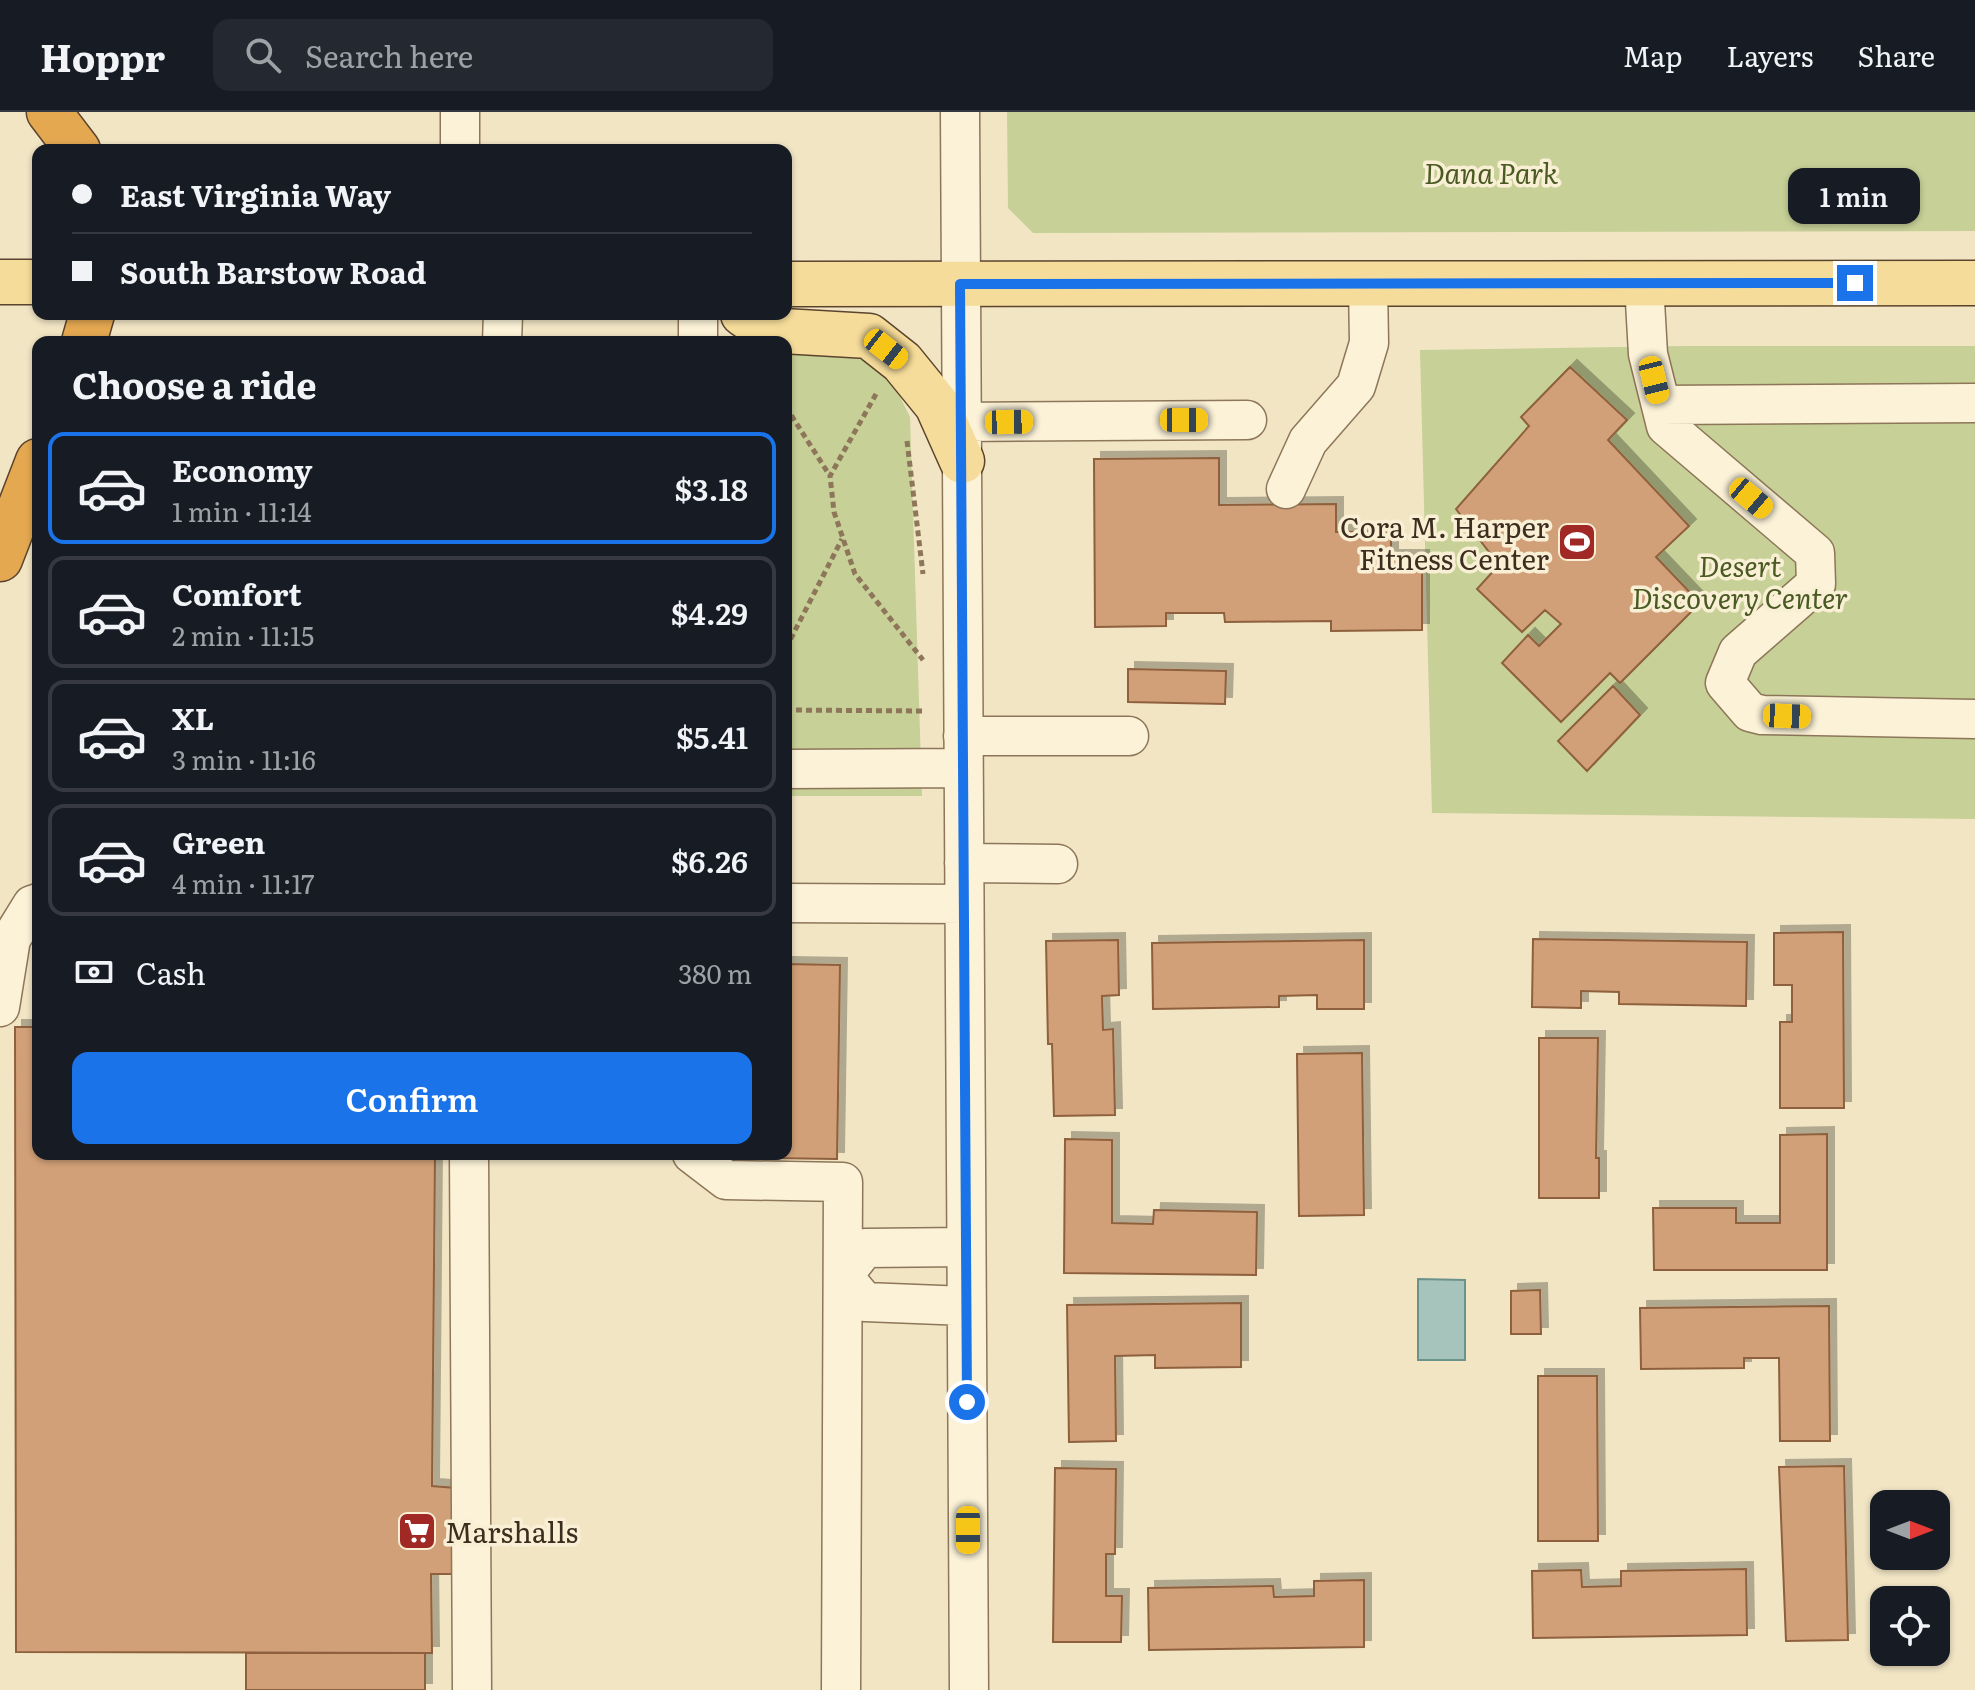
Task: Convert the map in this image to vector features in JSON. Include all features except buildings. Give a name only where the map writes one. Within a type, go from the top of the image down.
[{"type":"highway","points":[[42,112],[55,144]]},
{"type":"highway","points":[[49,112],[73,144]]},
{"type":"highway","points":[[0,559],[32,476]]},
{"type":"main road","points":[[0,282],[32,282]]},
{"type":"main road","points":[[792,284],[1975,283]]},
{"type":"main road","points":[[752,320],[766,330],[869,336],[902,362],[961,441]]},
{"type":"street","points":[[460,112],[460,144]]},
{"type":"street","points":[[960,112],[969,1690]]},
{"type":"street","points":[[1286,489],[1308,441],[1356,386],[1369,343],[1368,284]]},
{"type":"street","points":[[1644,284],[1648,354],[1666,426],[1815,553],[1816,584],[1738,652],[1725,683],[1750,712],[1975,719]]},
{"type":"street","points":[[1661,405],[1975,403]]},
{"type":"street","points":[[961,441],[1247,420]]},
{"type":"street","points":[[792,768],[1129,736]]},
{"type":"street","points":[[964,863],[1058,864]]},
{"type":"street","points":[[792,903],[964,904]]},
{"type":"street","points":[[0,1007],[11,939],[32,905]]},
{"type":"street","points":[[469,1160],[472,1690]]},
{"type":"street","points":[[700,1160],[726,1180],[843,1182],[841,1690]]},
{"type":"street","points":[[843,1276],[865,1248],[966,1247]]},
{"type":"street","points":[[843,1276],[865,1302],[966,1306]]},
{"type":"path","points":[[830,476],[883,384]]},
{"type":"path","points":[[792,416],[830,476],[834,512],[855,574],[923,660]]},
{"type":"path","points":[[792,636],[843,538]]},
{"type":"path","points":[[792,710],[926,711]]},
{"type":"green space","name":"Dana Park","points":[[1007,112],[1975,112],[1975,231],[1033,233],[1008,208]]},
{"type":"green space","name":"Desert Discovery Center","points":[[1975,346],[1975,819],[1432,813],[1420,350]]},
{"type":"green space","points":[[792,349],[879,354],[910,417],[922,796],[792,796]]},
{"type":"water","points":[[1418,1279],[1465,1280],[1465,1360],[1418,1360]]},
{"type":"place","name":"Cora M. Harper Fitness Center","points":[[1577,542]]},
{"type":"place","name":"Marshalls","points":[[417,1531]]},
{"type":"route","points":[[967,1402],[960,284],[1855,283]]}]
